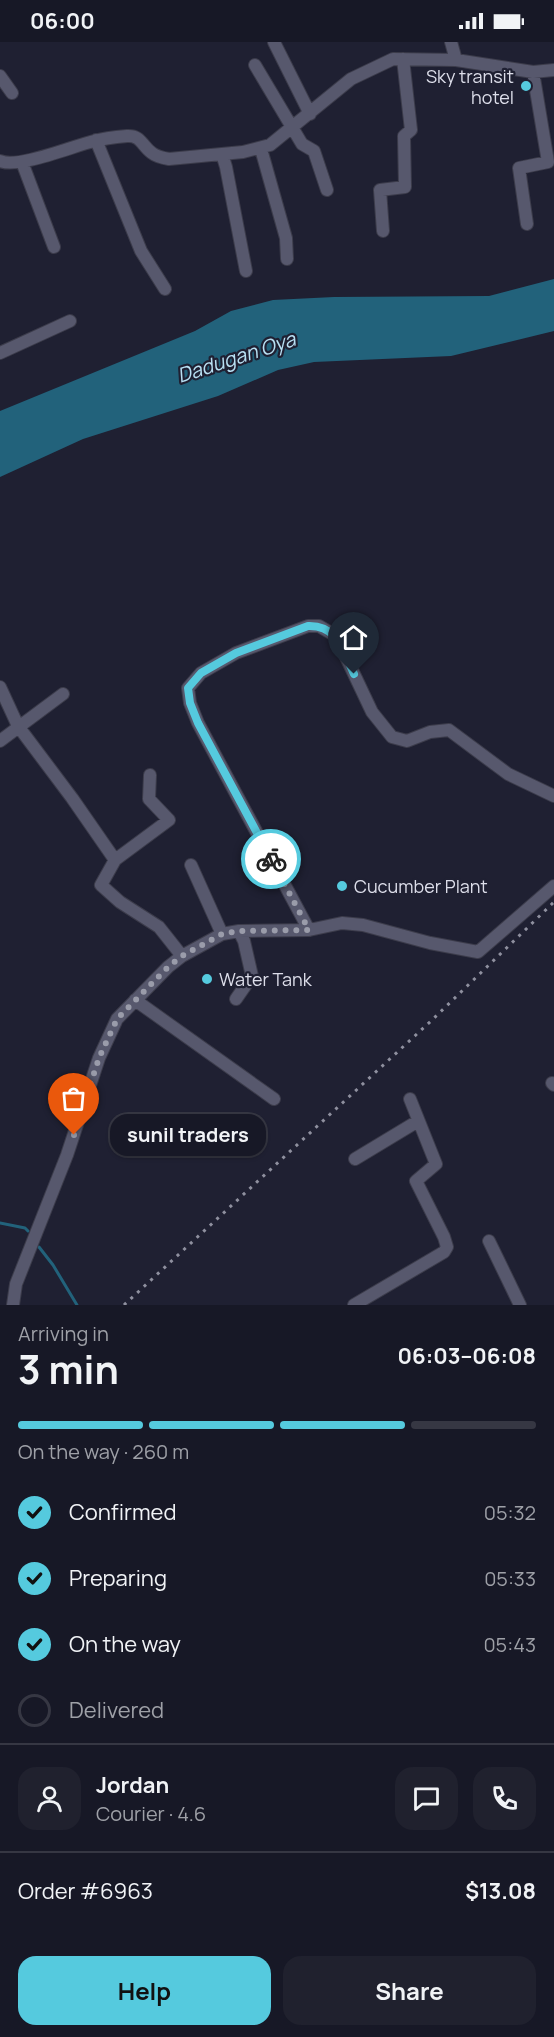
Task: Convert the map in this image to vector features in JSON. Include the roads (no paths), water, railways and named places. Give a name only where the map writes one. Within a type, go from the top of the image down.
[{"type":"street","points":[[274,42],[310,114]]},
{"type":"street","points":[[451,42],[456,60]]},
{"type":"street","points":[[0,161],[22,162],[96,140],[130,136],[141,140],[150,153],[169,159],[261,149],[270,145],[310,114],[351,79],[393,59],[456,60],[533,72],[554,70]]},
{"type":"street","points":[[383,231],[380,190],[405,186],[405,136],[411,130],[403,59]]},
{"type":"street","points":[[255,65],[304,147],[310,147],[314,151],[327,190]]},
{"type":"street","points":[[527,224],[519,168],[548,162],[533,72]]},
{"type":"street","points":[[0,76],[12,93]]},
{"type":"street","points":[[96,140],[141,251],[165,289]]},
{"type":"street","points":[[261,149],[286,238],[287,258]]},
{"type":"street","points":[[222,153],[246,271]]},
{"type":"street","points":[[22,162],[54,247]]},
{"type":"street","points":[[0,354],[70,321]]},
{"type":"street","points":[[309,930],[198,723],[190,703],[188,688],[201,673],[236,653],[308,626],[320,626],[336,636],[372,712],[392,737],[407,741],[430,732],[449,730],[508,774],[554,796]]},
{"type":"street","points":[[0,687],[18,728],[72,798],[115,860]]},
{"type":"street","points":[[0,741],[63,694]]},
{"type":"street","points":[[150,775],[149,799],[169,820],[115,860],[101,885],[120,902],[159,927],[182,956]]},
{"type":"street","points":[[190,865],[222,934]]},
{"type":"street","points":[[13,1305],[16,1284],[67,1155],[99,1058],[117,1019],[168,967],[182,956],[222,934],[239,931],[309,930],[342,923],[363,925],[430,943],[478,952],[554,886]]},
{"type":"street","points":[[236,999],[252,976],[244,941],[239,931]]},
{"type":"street","points":[[135,1000],[274,1099]]},
{"type":"street","points":[[354,1305],[444,1252],[447,1248],[444,1237],[416,1180],[436,1164],[410,1099]]},
{"type":"street","points":[[355,1159],[418,1121]]},
{"type":"street","points":[[489,1241],[520,1305]]},
{"type":"water","name":"Dadugan Oya","points":[[554,279],[554,331],[451,356],[314,362],[278,370],[218,396],[83,439],[0,477],[0,411],[195,331],[231,311],[273,300],[334,297],[489,296]]},
{"type":"waterway","points":[[0,1223],[25,1228],[28,1231]]},
{"type":"waterway","points":[[39,1247],[53,1265],[77,1305]]},
{"type":"railway","points":[[124,1305],[432,1020],[554,902]]},
{"type":"place","name":"Sky transit hotel","points":[[526,86]]},
{"type":"place","name":"Cucumber Plant","points":[[342,886]]},
{"type":"place","name":"Water Tank","points":[[207,979]]},
{"type":"place","name":"sunil traders","points":[[74,1135]]}]
